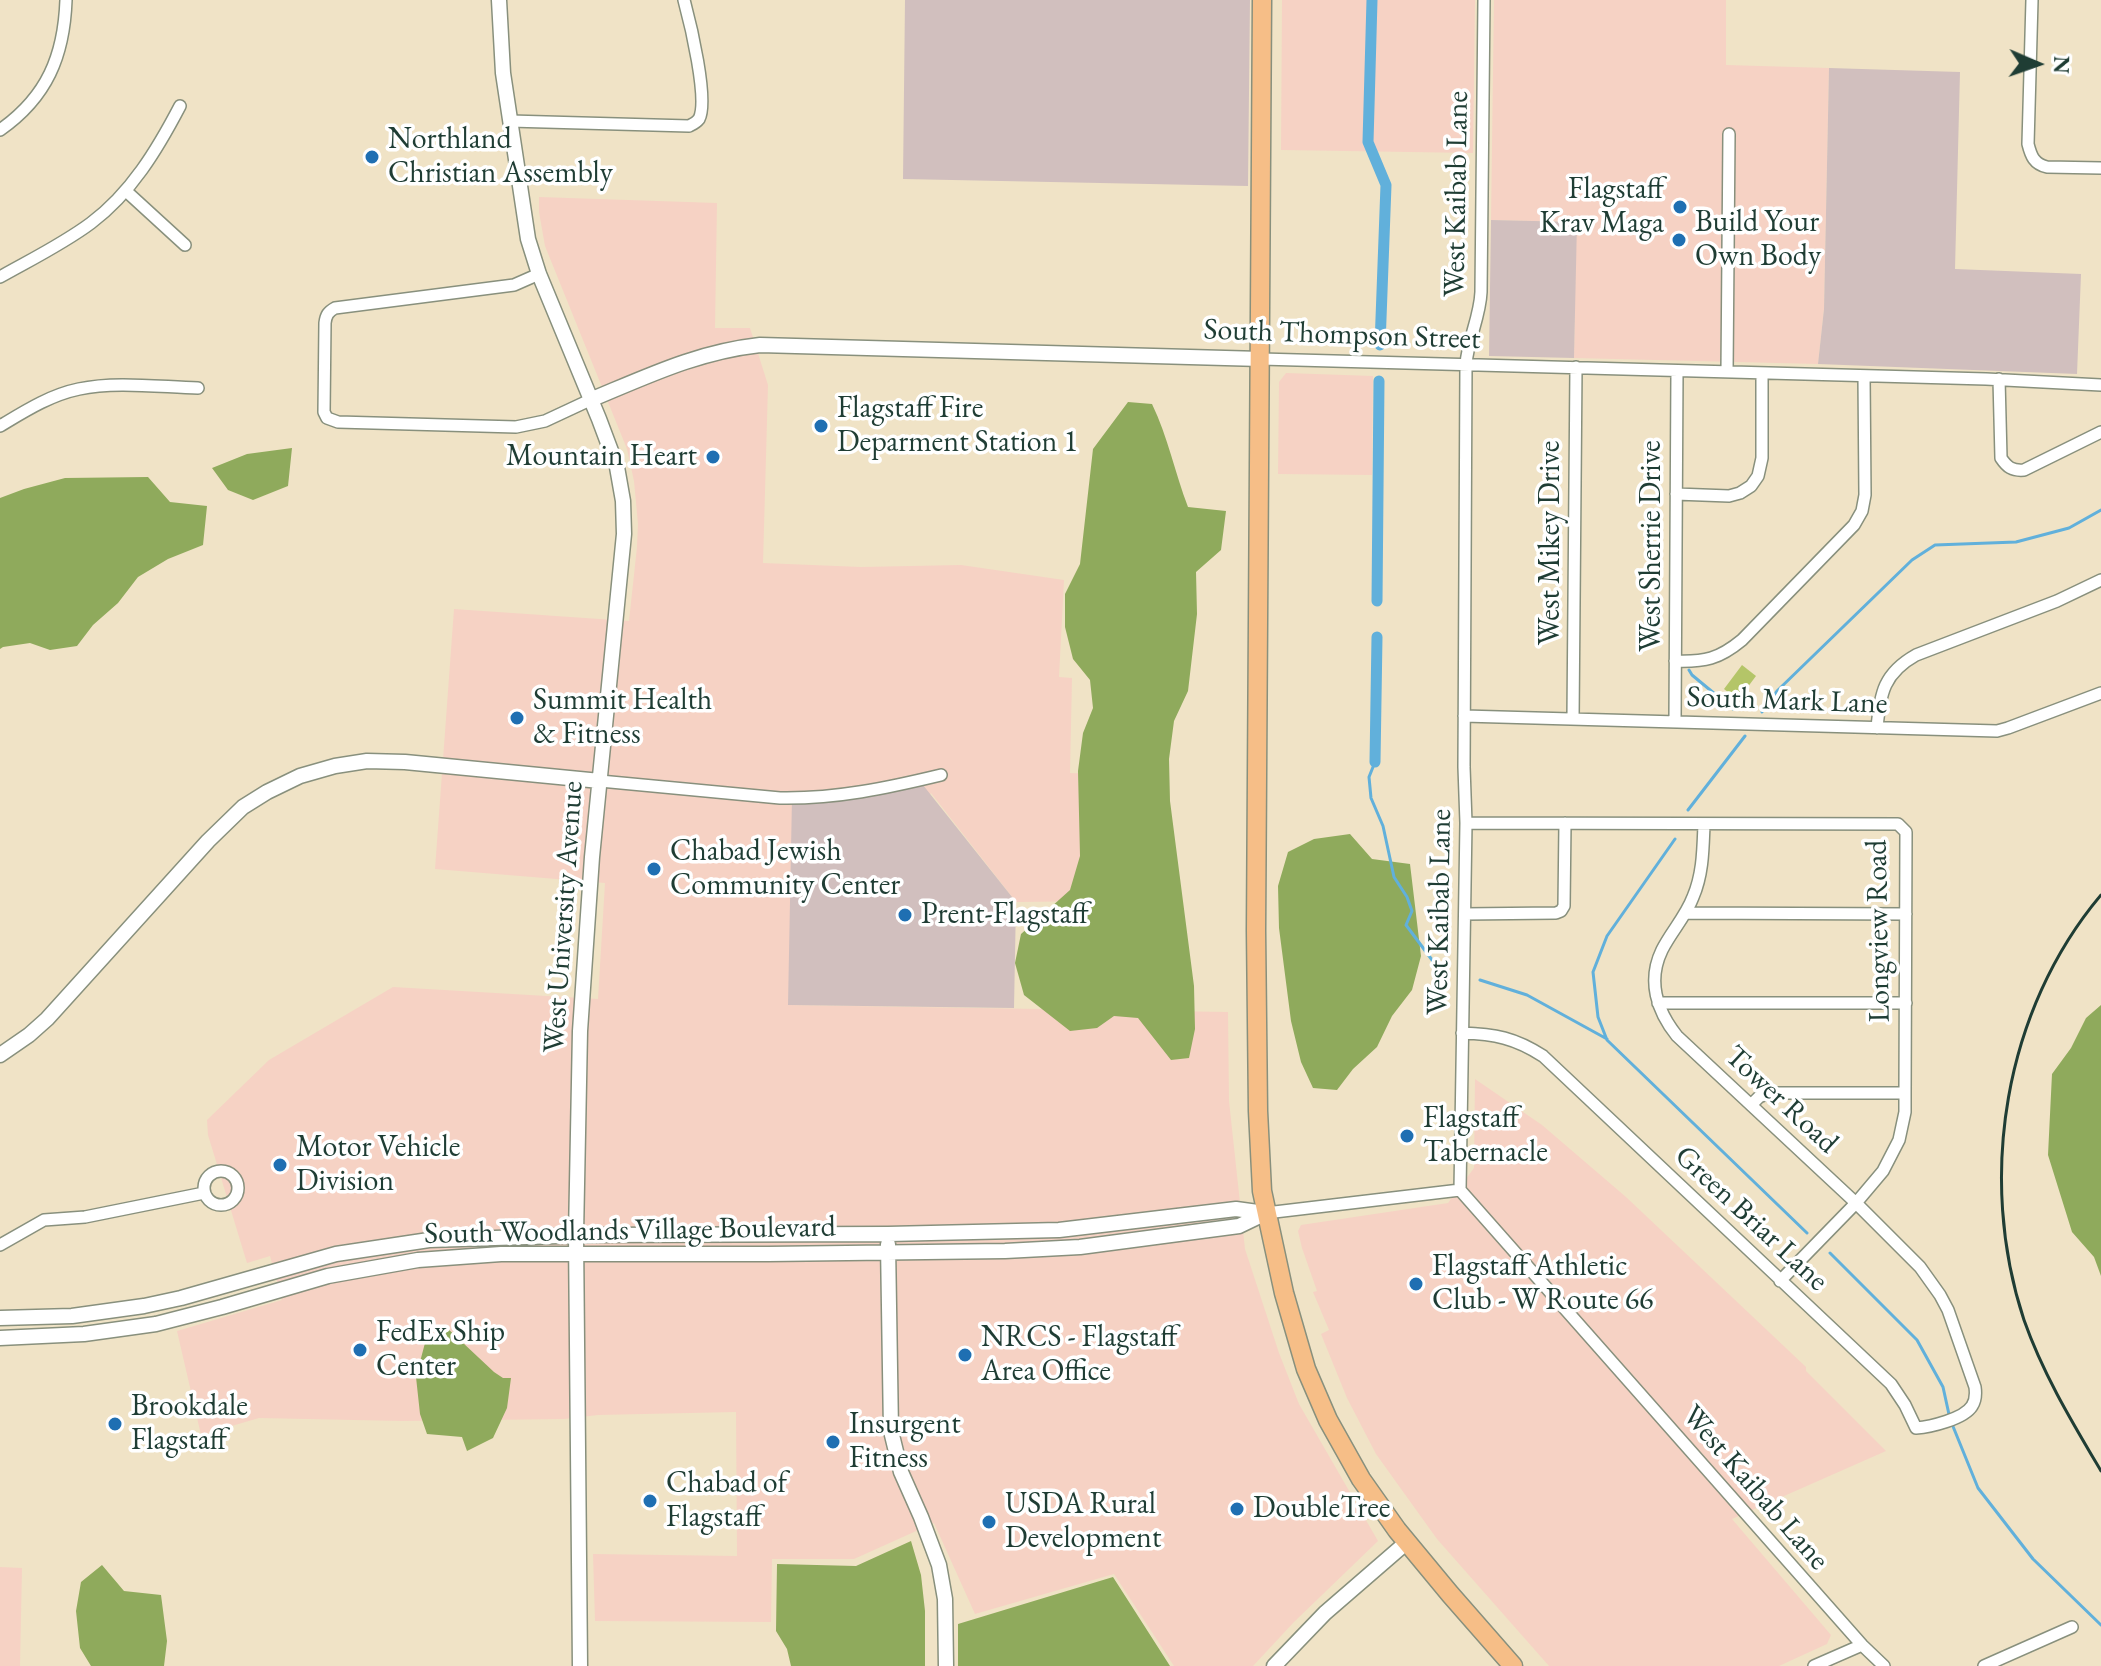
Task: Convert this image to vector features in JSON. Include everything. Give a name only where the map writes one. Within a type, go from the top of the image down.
[{"type":"main road","points":[[1262,0],[1256,1028],[1261,1178],[1266,1213],[1284,1293],[1315,1392],[1328,1420],[1361,1479],[1407,1542],[1513,1666]]},
{"type":"street","points":[[0,130],[22,112],[49,78],[60,49],[66,0]]},
{"type":"street","name":"West University Avenue","points":[[499,0],[500,53],[525,224],[539,274],[617,467],[624,534],[584,950],[580,1031],[576,1235],[580,1666]]},
{"type":"street","points":[[510,121],[689,126],[697,122],[700,115],[699,73],[684,0]]},
{"type":"street","name":"West Kaibab Lane","points":[[1484,0],[1481,292],[1466,364],[1466,823],[1460,1190],[1862,1645],[1884,1666]]},
{"type":"street","points":[[2032,0],[2028,144],[2034,160],[2047,167],[2101,168]]},
{"type":"street","points":[[0,277],[91,223],[126,191],[145,167],[180,106]]},
{"type":"street","points":[[1727,372],[1729,134]]},
{"type":"street","points":[[126,191],[185,245]]},
{"type":"street","points":[[539,274],[514,285],[330,311],[325,323],[324,412],[327,418],[338,422],[516,427],[545,421],[590,400]]},
{"type":"street","name":"South Thompson Street","points":[[590,400],[693,358],[760,345],[1999,379],[2101,385]]},
{"type":"street","name":"West Mikey Drive","points":[[1573,719],[1576,367]]},
{"type":"street","name":"West Sherrie Drive","points":[[1675,721],[1677,371]]},
{"type":"street","points":[[1676,494],[1729,496],[1751,486],[1758,476],[1762,458],[1762,373]]},
{"type":"street","points":[[1675,661],[1712,659],[1728,651],[1854,525],[1862,511],[1865,495],[1864,376]]},
{"type":"street","points":[[1999,379],[2001,458],[2006,466],[2024,470],[2101,432]]},
{"type":"street","points":[[0,426],[42,402],[78,389],[113,386],[198,388]]},
{"type":"street","points":[[1877,728],[1882,692],[1888,679],[1905,661],[2057,601],[2101,580]]},
{"type":"street","name":"South Mark Lane","points":[[1464,716],[1997,731],[2101,693]]},
{"type":"street","points":[[0,1055],[47,1019],[232,817],[256,799],[311,772],[380,761],[780,798],[873,791],[941,775]]},
{"type":"street","name":"Longview Road","points":[[1466,823],[1898,824],[1906,832],[1903,1125],[1883,1171],[1780,1281]]},
{"type":"street","points":[[1465,914],[1561,911],[1564,906],[1565,823]]},
{"type":"street","points":[[1704,824],[1699,878],[1694,896],[1658,960],[1655,990],[1658,1003],[1906,1003]]},
{"type":"street","points":[[1686,913],[1906,914]]},
{"type":"street","name":"Tower Road","points":[[1658,1003],[1677,1036],[1911,1257],[1948,1310],[1975,1387]]},
{"type":"street","name":"Green Briar Lane","points":[[1462,1033],[1502,1037],[1543,1056],[1891,1384],[1916,1428],[1966,1413],[1973,1406],[1975,1387]]},
{"type":"street","points":[[1751,1105],[1769,1093],[1905,1093]]},
{"type":"street","name":"South Woodlands Village Boulevard","points":[[0,1318],[72,1316],[144,1306],[311,1260],[392,1244],[465,1237],[1059,1230],[1236,1209],[1266,1213],[1460,1190]]},
{"type":"street","points":[[0,1245],[44,1220],[85,1217],[204,1193]]},
{"type":"street","name":"South Woodlands Village Boulevard","points":[[0,1338],[84,1334],[156,1324],[328,1276],[394,1263],[501,1254],[1005,1251],[1080,1247],[1239,1226],[1266,1213]]},
{"type":"street","points":[[888,1234],[891,1431],[901,1472],[939,1565],[945,1599],[946,1666]]},
{"type":"street","points":[[1274,1666],[1335,1603],[1407,1542]]},
{"type":"street","points":[[1984,1666],[2072,1627]]},
{"type":"street","points":[[1814,1666],[1862,1645]]},
{"type":"shaded area","points":[[905,0],[1250,0],[1248,186],[903,179]]},
{"type":"shaded area","points":[[1282,0],[1475,0],[1473,153],[1281,150]]},
{"type":"shaded area","points":[[1494,0],[1726,0],[1726,65],[1829,68],[1824,309],[1818,364],[1574,358],[1576,222],[1491,220]]},
{"type":"shaded area","points":[[1829,68],[1960,72],[1955,269],[2081,274],[2077,374],[1818,364],[1824,309]]},
{"type":"shaded area","points":[[539,197],[717,203],[715,328],[750,328],[768,385],[763,563],[861,567],[961,565],[1064,580],[1059,677],[1072,678],[1070,773],[1097,774],[1100,901],[1016,902],[931,793],[788,1005],[1228,1012],[1229,1101],[1245,1249],[1299,1404],[1378,1541],[1253,1666],[1174,1666],[1114,1574],[975,1614],[934,1523],[854,1559],[772,1559],[771,1622],[595,1621],[593,1554],[737,1556],[736,1412],[598,1415],[564,1419],[402,1421],[259,1418],[201,1435],[177,1331],[282,1300],[270,1256],[247,1263],[208,1135],[207,1120],[269,1060],[393,987],[598,999],[605,883],[435,869],[454,609],[629,621],[638,524],[634,481],[627,449],[545,246]]},
{"type":"shaded area","points":[[1491,220],[1577,222],[1574,358],[1489,356]]},
{"type":"shaded area","points":[[1286,373],[1373,376],[1372,475],[1278,474],[1279,382]]},
{"type":"shaded area","points":[[919,780],[1016,902],[1014,1008],[788,1005],[792,798]]},
{"type":"shaded area","points":[[1475,1079],[1542,1125],[1626,1197],[1806,1367],[1806,1371],[1886,1451],[1732,1519],[1831,1635],[1827,1644],[1779,1666],[1549,1666],[1437,1539],[1376,1454],[1347,1398],[1321,1334],[1329,1330],[1313,1292],[1317,1291],[1298,1231],[1301,1225],[1448,1203],[1474,1168]]},
{"type":"shaded area","points":[[0,1567],[22,1568],[20,1666],[0,1666]]},
{"type":"green space","points":[[1128,402],[1152,404],[1188,507],[1226,511],[1221,550],[1196,572],[1197,614],[1188,691],[1174,721],[1169,759],[1170,801],[1194,986],[1195,1029],[1189,1058],[1171,1060],[1138,1018],[1114,1016],[1097,1028],[1070,1031],[1024,995],[1015,963],[1021,934],[1070,890],[1080,856],[1078,771],[1083,733],[1093,708],[1090,680],[1073,659],[1065,627],[1065,594],[1080,564],[1093,449]]},
{"type":"green space","points":[[292,448],[288,486],[253,500],[228,490],[212,468],[247,454]]},
{"type":"green space","points":[[148,477],[170,502],[207,506],[203,545],[168,559],[138,577],[77,646],[50,650],[30,643],[0,649],[0,498],[65,478]]},
{"type":"green space","points":[[1742,665],[1756,676],[1738,700],[1724,689]]},
{"type":"green space","points":[[1350,834],[1372,859],[1410,864],[1421,956],[1412,990],[1392,1016],[1377,1047],[1353,1069],[1337,1090],[1313,1088],[1301,1062],[1291,1021],[1279,928],[1278,886],[1288,852],[1314,839]]},
{"type":"green space","points":[[2101,1005],[2101,1276],[2094,1257],[2072,1232],[2048,1155],[2052,1074],[2071,1048],[2086,1018]]},
{"type":"green space","points":[[446,1327],[494,1372],[503,1378],[511,1378],[507,1408],[493,1438],[467,1451],[462,1437],[427,1434],[420,1414],[416,1377],[425,1343]]},
{"type":"green space","points":[[911,1541],[921,1575],[925,1611],[925,1666],[791,1666],[787,1649],[776,1631],[777,1564],[856,1566]]},
{"type":"green space","points":[[102,1565],[124,1591],[161,1595],[167,1641],[164,1666],[91,1666],[80,1648],[76,1611],[81,1582]]},
{"type":"green space","points":[[1113,1577],[1170,1666],[958,1666],[958,1624]]},
{"type":"waterway","points":[[1372,0],[1368,142],[1386,185],[1380,345]]},
{"type":"waterway","points":[[1377,601],[1379,381]]},
{"type":"waterway","points":[[1762,712],[1777,691],[1912,560],[1935,545],[2016,542],[2069,528],[2101,510]]},
{"type":"waterway","points":[[1375,762],[1377,637]]},
{"type":"waterway","points":[[1689,670],[1733,709]]},
{"type":"waterway","points":[[1688,810],[1745,736]]},
{"type":"waterway","points":[[1375,762],[1369,777],[1371,798],[1383,826],[1394,877],[1412,911],[1406,925],[1438,968],[1445,971]]},
{"type":"waterway","points":[[1675,839],[1607,936],[1593,972],[1598,1017],[1607,1040],[1807,1233]]},
{"type":"waterway","points":[[1480,980],[1527,995],[1607,1039]]},
{"type":"waterway","points":[[1830,1253],[1917,1340],[1943,1387],[1950,1419],[1978,1488],[2033,1559],[2101,1625]]},
{"type":"railway","points":[[2101,895],[2068,940],[2041,990],[2022,1043],[2008,1097],[2002,1153],[2003,1210],[2010,1266],[2024,1320],[2049,1379],[2101,1471]]},
{"type":"place","name":"Northland Christian Assembly","points":[[372,157]]},
{"type":"place","name":"Flagstaff Krav Maga","points":[[1680,207]]},
{"type":"place","name":"Build Your Own Body","points":[[1679,240]]},
{"type":"place","name":"Flagstaff Fire Deparment Station 1","points":[[821,426]]},
{"type":"place","name":"Mountain Heart","points":[[713,457]]},
{"type":"place","name":"Summit Health & Fitness","points":[[517,718]]},
{"type":"place","name":"Chabad Jewish Community Center","points":[[654,869]]},
{"type":"place","name":"Prent-Flagstaff","points":[[905,915]]},
{"type":"place","name":"Flagstaff Tabernacle","points":[[1407,1136]]},
{"type":"place","name":"Motor Vehicle Division","points":[[280,1165]]},
{"type":"place","name":"Flagstaff Athletic Club - W Route 66","points":[[1416,1284]]},
{"type":"place","name":"FedEx Ship Center","points":[[360,1350]]},
{"type":"place","name":"NRCS - Flagstaff Area Office","points":[[965,1355]]},
{"type":"place","name":"Brookdale Flagstaff","points":[[115,1424]]},
{"type":"place","name":"Insurgent Fitness","points":[[833,1442]]},
{"type":"place","name":"Chabad of Flagstaff","points":[[650,1501]]},
{"type":"place","name":"DoubleTree","points":[[1237,1509]]},
{"type":"place","name":"USDA Rural Development","points":[[989,1522]]}]
